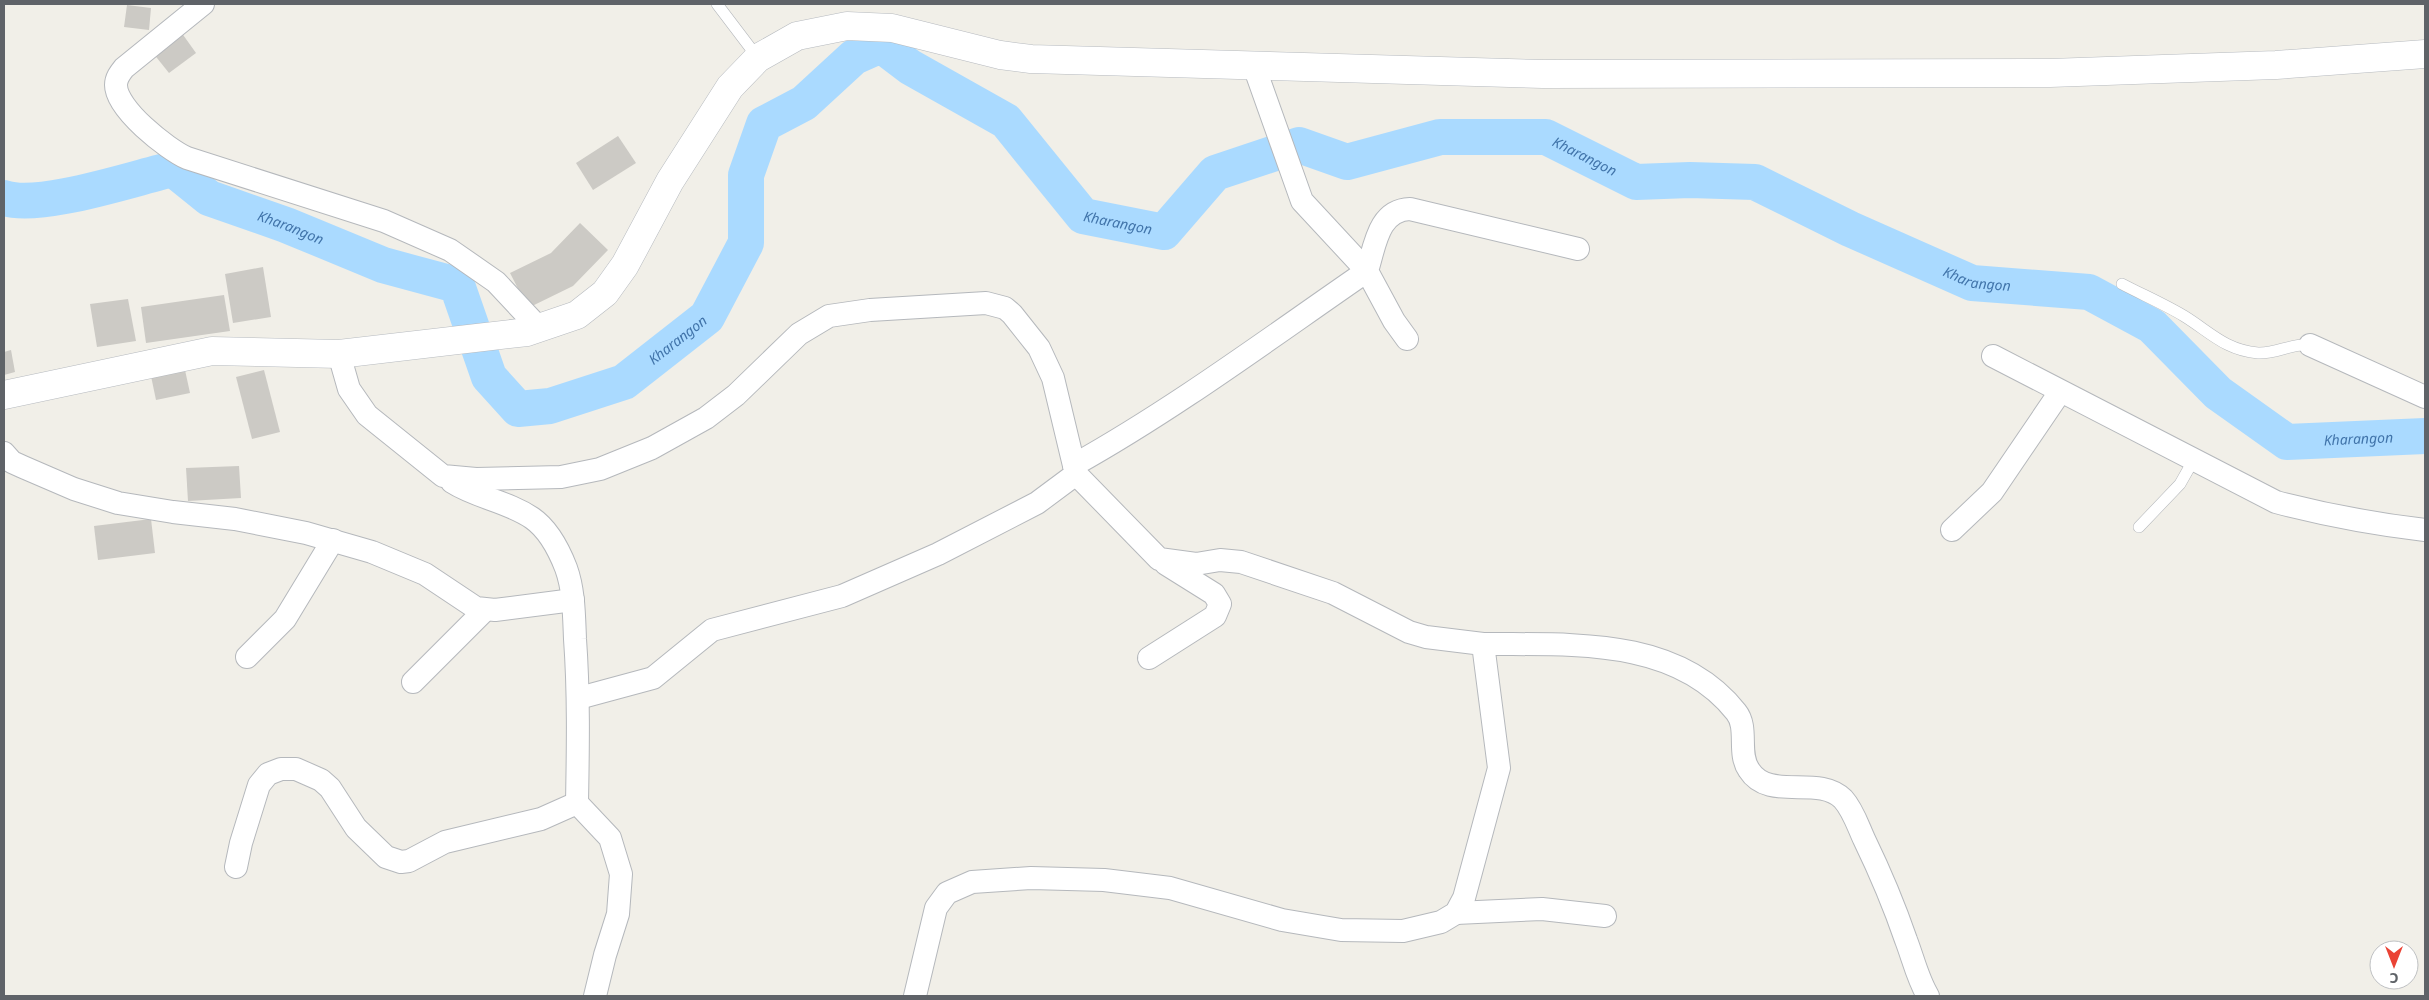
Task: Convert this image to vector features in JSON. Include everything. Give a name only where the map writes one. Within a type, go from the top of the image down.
[{"type":"street","points":[[203,4],[124,68],[118,75],[116,84],[117,94],[123,104],[161,142],[173,152],[187,158],[384,221],[450,250],[473,264],[496,282],[533,330]]},
{"type":"street","points":[[4,395],[212,352],[339,354],[533,330],[577,315],[604,293],[625,265],[670,181],[730,87],[758,58],[797,36],[847,26],[892,28],[1000,55],[1031,59],[1542,74],[2050,73],[2276,65],[2425,54]]},
{"type":"street","points":[[1254,66],[1297,189],[1308,209],[1367,271],[1394,321],[1407,339]]},
{"type":"street","points":[[579,698],[653,678],[712,630],[842,596],[938,554],[1037,503],[1075,469],[1367,271],[1383,224],[1392,212],[1410,209],[1578,249]]},
{"type":"street","points":[[443,476],[457,479],[561,477],[600,469],[652,448],[706,418],[736,395],[799,334],[829,316],[870,310],[986,303],[1005,308],[1039,348],[1053,378],[1075,469],[1159,560],[1214,594],[1220,604],[1215,616],[1149,658]]},
{"type":"street","points":[[2310,346],[2425,397]]},
{"type":"street","points":[[339,354],[348,389],[367,415],[443,476],[461,488],[511,506],[540,526],[559,552],[566,569],[572,600],[579,698],[577,803],[610,838],[621,874],[618,914],[604,955],[595,996]]},
{"type":"street","points":[[1993,356],[2193,461],[2276,502],[2319,514],[2368,523],[2425,530]]},
{"type":"street","points":[[1952,530],[1992,492],[2060,392]]},
{"type":"street","points":[[4,453],[23,467],[74,490],[118,503],[235,519],[333,540],[372,552],[426,574],[469,604],[485,610],[572,600]]},
{"type":"street","points":[[247,657],[286,619],[333,540]]},
{"type":"street","points":[[1159,560],[1196,564],[1220,560],[1241,562],[1334,593],[1409,632],[1426,637],[1483,644],[1592,645],[1624,650],[1661,661],[1704,682],[1736,712],[1740,719],[1744,758],[1748,770],[1756,778],[1769,785],[1831,792],[1842,798],[1886,885],[1928,996]]},
{"type":"street","points":[[413,682],[485,610]]},
{"type":"street","points":[[1456,912],[1468,885],[1499,768],[1483,644]]},
{"type":"street","points":[[236,867],[241,843],[259,785],[268,774],[280,770],[296,769],[321,780],[330,788],[356,828],[386,857],[401,862],[409,861],[445,842],[541,819],[577,803]]},
{"type":"street","points":[[915,996],[936,908],[947,893],[972,882],[1031,878],[1104,880],[1170,888],[1282,920],[1341,930],[1403,931],[1441,922],[1456,912],[1542,909],[1605,916]]},
{"type":"lane","points":[[717,4],[758,58]]},
{"type":"lane","points":[[2122,284],[2184,317],[2210,336],[2235,348],[2259,353],[2298,344],[2310,346]]},
{"type":"lane","points":[[2139,527],[2180,484],[2193,461]]},
{"type":"building","points":[[127,5],[151,8],[149,30],[124,27]]},
{"type":"building","points":[[181,32],[196,53],[169,73],[153,53]]},
{"type":"building","points":[[618,136],[636,163],[593,190],[576,163]]},
{"type":"building","points":[[580,223],[608,250],[573,286],[528,308],[510,273],[551,253]]},
{"type":"building","points":[[263,267],[271,317],[233,323],[225,274]]},
{"type":"building","points":[[224,295],[230,331],[146,343],[141,307]]},
{"type":"building","points":[[128,299],[136,341],[97,347],[90,304]]},
{"type":"building","points":[[11,350],[15,372],[4,375],[4,352]]},
{"type":"building","points":[[185,370],[190,393],[156,400],[151,376]]},
{"type":"building","points":[[264,370],[280,432],[252,439],[236,377]]},
{"type":"building","points":[[239,466],[241,498],[188,501],[186,468]]},
{"type":"building","points":[[151,519],[155,553],[98,560],[94,526]]},
{"type":"waterway","name":"Kharangon","points":[[4,198],[20,201],[40,200],[87,191],[173,169],[209,198],[286,225],[383,265],[457,285],[489,377],[518,409],[550,406],[624,382],[707,317],[746,243],[746,175],[764,124],[804,103],[854,57],[881,45],[910,67],[1006,121],[1083,216],[1164,232],[1215,173],[1299,145],[1347,162],[1440,137],[1546,137],[1636,182],[1690,180],[1755,182],[1850,229],[1972,283],[2089,292],[2152,326],[2218,393],[2287,442],[2425,436]]}]
